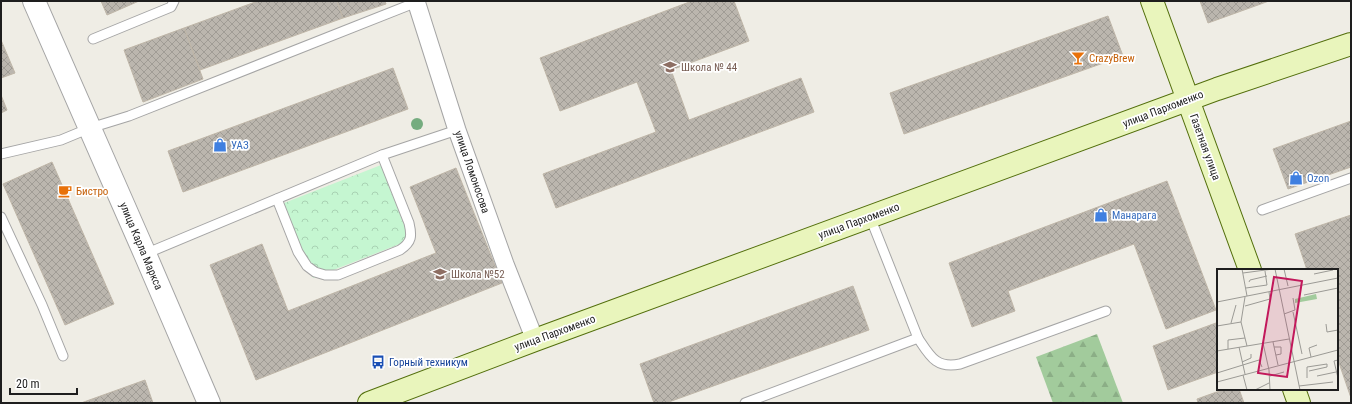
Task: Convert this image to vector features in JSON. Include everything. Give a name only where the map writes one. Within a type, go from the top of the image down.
[{"type":"main road","name":"Газетная улица","points":[[1152,1],[1250,269]]},
{"type":"main road","name":"улица Пархоменко","points":[[369,403],[535,340],[1188,100],[1351,44]]},
{"type":"main road","points":[[1294,390],[1299,403]]},
{"type":"street","name":"улица Карла Маркса","points":[[34,1],[209,403]]},
{"type":"street","name":"улица Ломоносова","points":[[416,1],[457,130],[495,237],[535,340]]},
{"type":"lane","points":[[93,39],[171,7],[174,1]]},
{"type":"lane","points":[[1,154],[61,140],[90,128],[129,116],[416,1]]},
{"type":"lane","points":[[145,254],[382,155],[457,130]]},
{"type":"lane","points":[[277,199],[298,252],[307,266],[315,272],[325,275],[338,275],[400,250],[406,246],[410,240],[410,223],[382,155]]},
{"type":"lane","points":[[1262,210],[1351,178]]},
{"type":"lane","points":[[1,217],[42,305],[63,356]]},
{"type":"lane","points":[[870,217],[918,338],[928,354],[935,361],[945,365],[960,364],[1106,311]]},
{"type":"lane","points":[[745,403],[918,338]]},
{"type":"green space","points":[[381,165],[410,240],[313,278],[284,203]]},
{"type":"green space","points":[[1097,334],[1123,403],[1053,403],[1036,357]]},
{"type":"building","points":[[101,1],[139,1],[107,15]]},
{"type":"building","points":[[258,1],[337,1],[343,18],[200,70],[184,28]]},
{"type":"building","points":[[337,1],[385,1],[386,4],[343,18]]},
{"type":"building","points":[[692,1],[734,1],[749,41],[671,70],[689,120],[801,78],[814,112],[556,208],[543,174],[656,132],[637,82],[560,111],[540,58]]},
{"type":"building","points":[[1200,1],[1269,1],[1208,23]]},
{"type":"building","points":[[1108,16],[1123,56],[904,134],[890,93]]},
{"type":"building","points":[[184,28],[203,79],[143,102],[124,50]]},
{"type":"building","points":[[1,40],[15,73],[1,78]]},
{"type":"building","points":[[393,68],[408,109],[183,192],[168,151]]},
{"type":"building","points":[[1,95],[7,110],[1,113]]},
{"type":"building","points":[[1351,121],[1351,167],[1288,189],[1273,149]]},
{"type":"building","points":[[52,162],[114,304],[65,325],[3,184]]},
{"type":"building","name":"Школа №52","points":[[456,168],[502,283],[256,380],[210,265],[262,244],[288,311],[436,253],[410,187]]},
{"type":"building","points":[[1167,181],[1216,310],[1166,329],[1134,244],[1008,291],[1015,311],[972,327],[949,263]]},
{"type":"building","points":[[1351,215],[1351,398],[1338,360],[1338,269],[1307,269],[1295,234]]},
{"type":"building","points":[[853,286],[869,330],[666,403],[654,403],[640,364]]},
{"type":"building","points":[[1216,323],[1217,372],[1168,390],[1153,346]]},
{"type":"building","points":[[145,380],[153,403],[81,403]]},
{"type":"building","points":[[1222,390],[1239,390],[1244,403],[1198,403],[1197,399]]},
{"type":"place","name":"CrazyBrew","points":[[1078,58]]},
{"type":"place","name":"Школа № 44","points":[[670,67]]},
{"type":"place","name":"УАЗ","points":[[220,145]]},
{"type":"place","name":"Ozon","points":[[1296,178]]},
{"type":"place","name":"Бистро","points":[[65,191]]},
{"type":"place","name":"Манарага","points":[[1101,215]]},
{"type":"place","name":"Школа №52","points":[[440,274]]},
{"type":"place","name":"Горный техникум","points":[[378,362]]}]
